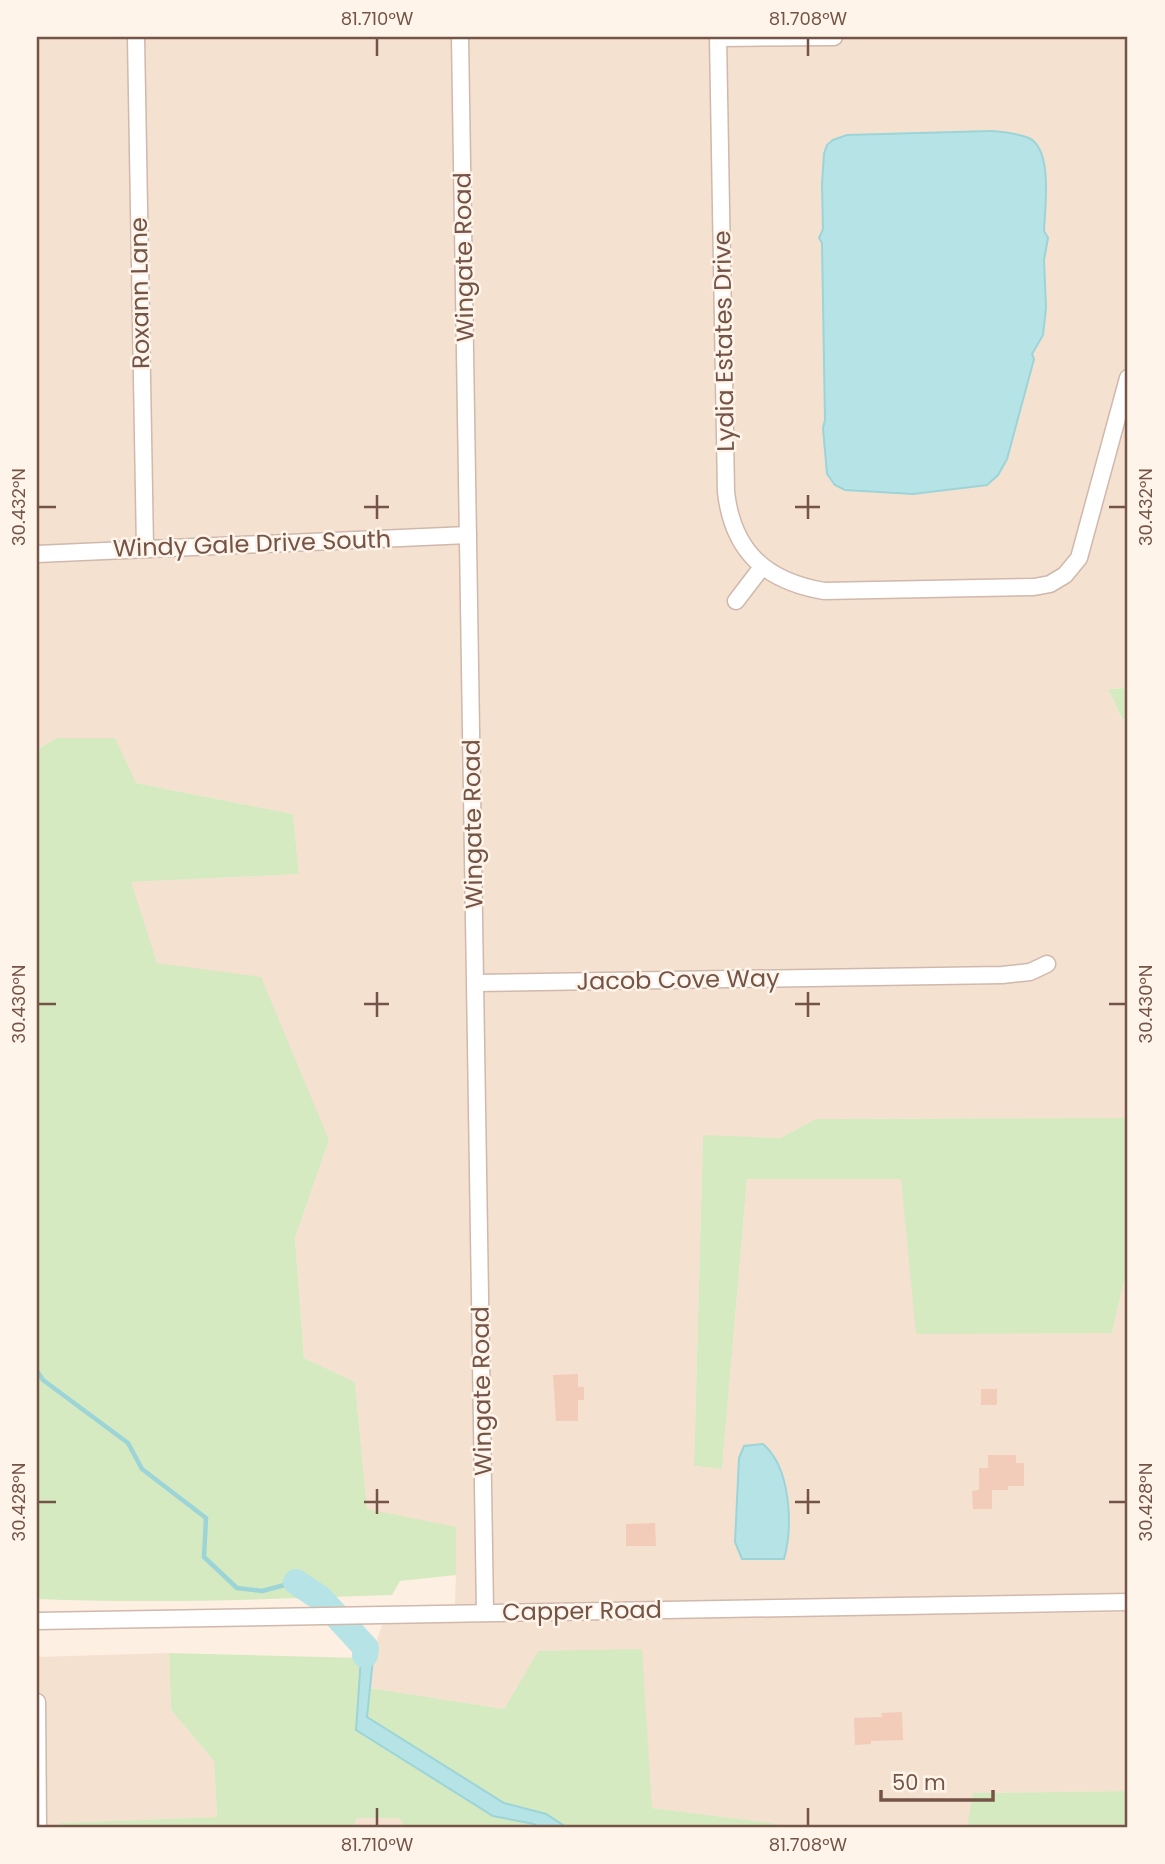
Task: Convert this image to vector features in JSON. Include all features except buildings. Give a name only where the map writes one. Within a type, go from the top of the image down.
[{"type":"street","name":"Roxann Lane","points":[[136,37],[145,549]]},
{"type":"street","name":"Wingate Road","points":[[460,37],[485,1612]]},
{"type":"street","points":[[718,38],[834,37]]},
{"type":"street","name":"Lydia Estates Drive","points":[[718,38],[726,492],[734,530],[743,546],[762,567],[802,587],[824,591],[1034,587],[1049,584],[1066,575],[1079,558],[1128,378]]},
{"type":"street","name":"Windy Gale Drive South","points":[[37,554],[468,535]]},
{"type":"street","points":[[736,601],[762,567]]},
{"type":"street","name":"Jacob Cove Way","points":[[476,983],[1002,975],[1030,972],[1046,964]]},
{"type":"street","name":"Capper Road","points":[[37,1620],[1128,1602]]},
{"type":"street","points":[[37,1702],[38,1827]]},
{"type":"shaded area","points":[[37,37],[1128,37],[1128,688],[1108,689],[1121,718],[1128,719],[1128,1118],[816,1119],[780,1138],[703,1136],[694,1466],[722,1469],[747,1179],[901,1178],[1112,1333],[1128,1264],[1128,1593],[455,1605],[456,1575],[367,1509],[355,1382],[304,1358],[295,1238],[329,1140],[157,963],[130,882],[299,874],[293,814],[136,783],[56,738],[37,750]]},
{"type":"shaded area","points":[[1128,1612],[1128,1791],[974,1793],[967,1827],[779,1827],[779,1824],[652,1808],[538,1651],[504,1709],[370,1688],[374,1649],[383,1622]]},
{"type":"shaded area","points":[[169,1653],[171,1710],[214,1761],[217,1817],[60,1823],[60,1827],[37,1827],[37,1657]]},
{"type":"shaded area","points":[[357,1818],[399,1818],[405,1827],[354,1827]]},
{"type":"green space","points":[[1128,688],[1128,719],[1122,719],[1108,689]]},
{"type":"green space","points":[[56,738],[115,738],[136,783],[293,814],[299,874],[131,882],[157,963],[261,977],[329,1140],[295,1238],[304,1358],[355,1382],[367,1509],[456,1527],[456,1575],[400,1581],[392,1595],[170,1601],[37,1599],[37,750]]},
{"type":"green space","points":[[1128,1118],[1128,1264],[1112,1333],[916,1334],[901,1179],[747,1179],[722,1469],[694,1466],[703,1135],[780,1138],[816,1119]]},
{"type":"green space","points":[[642,1649],[652,1808],[779,1824],[779,1827],[566,1827],[546,1814],[504,1803],[367,1717],[370,1688],[504,1709],[538,1651]]},
{"type":"green space","points":[[169,1653],[361,1658],[357,1730],[493,1816],[539,1827],[405,1827],[399,1818],[357,1818],[354,1827],[60,1827],[59,1823],[217,1817],[214,1761],[171,1710]]},
{"type":"green space","points":[[1128,1791],[1128,1827],[967,1827],[973,1793]]},
{"type":"water","points":[[991,131],[1024,136],[1037,144],[1045,166],[1046,180],[1044,231],[1048,238],[1044,260],[1046,308],[1043,335],[1032,354],[1034,359],[1007,459],[998,475],[987,485],[913,494],[845,490],[835,485],[827,474],[823,428],[822,243],[819,238],[823,229],[822,184],[827,145],[847,135]]},
{"type":"water","points":[[763,1444],[772,1454],[784,1482],[789,1514],[787,1546],[784,1559],[742,1559],[735,1542],[739,1458],[744,1446]]},
{"type":"water","points":[[345,1628],[361,1628],[374,1649],[367,1717],[504,1803],[546,1814],[566,1827],[539,1827],[493,1816],[356,1730],[361,1658]]},
{"type":"waterway","points":[[37,1371],[43,1380],[128,1443],[142,1469],[206,1518],[204,1557],[237,1588],[262,1591],[296,1582]]},
{"type":"waterway","points":[[296,1582],[320,1598],[366,1648],[365,1655]]}]
